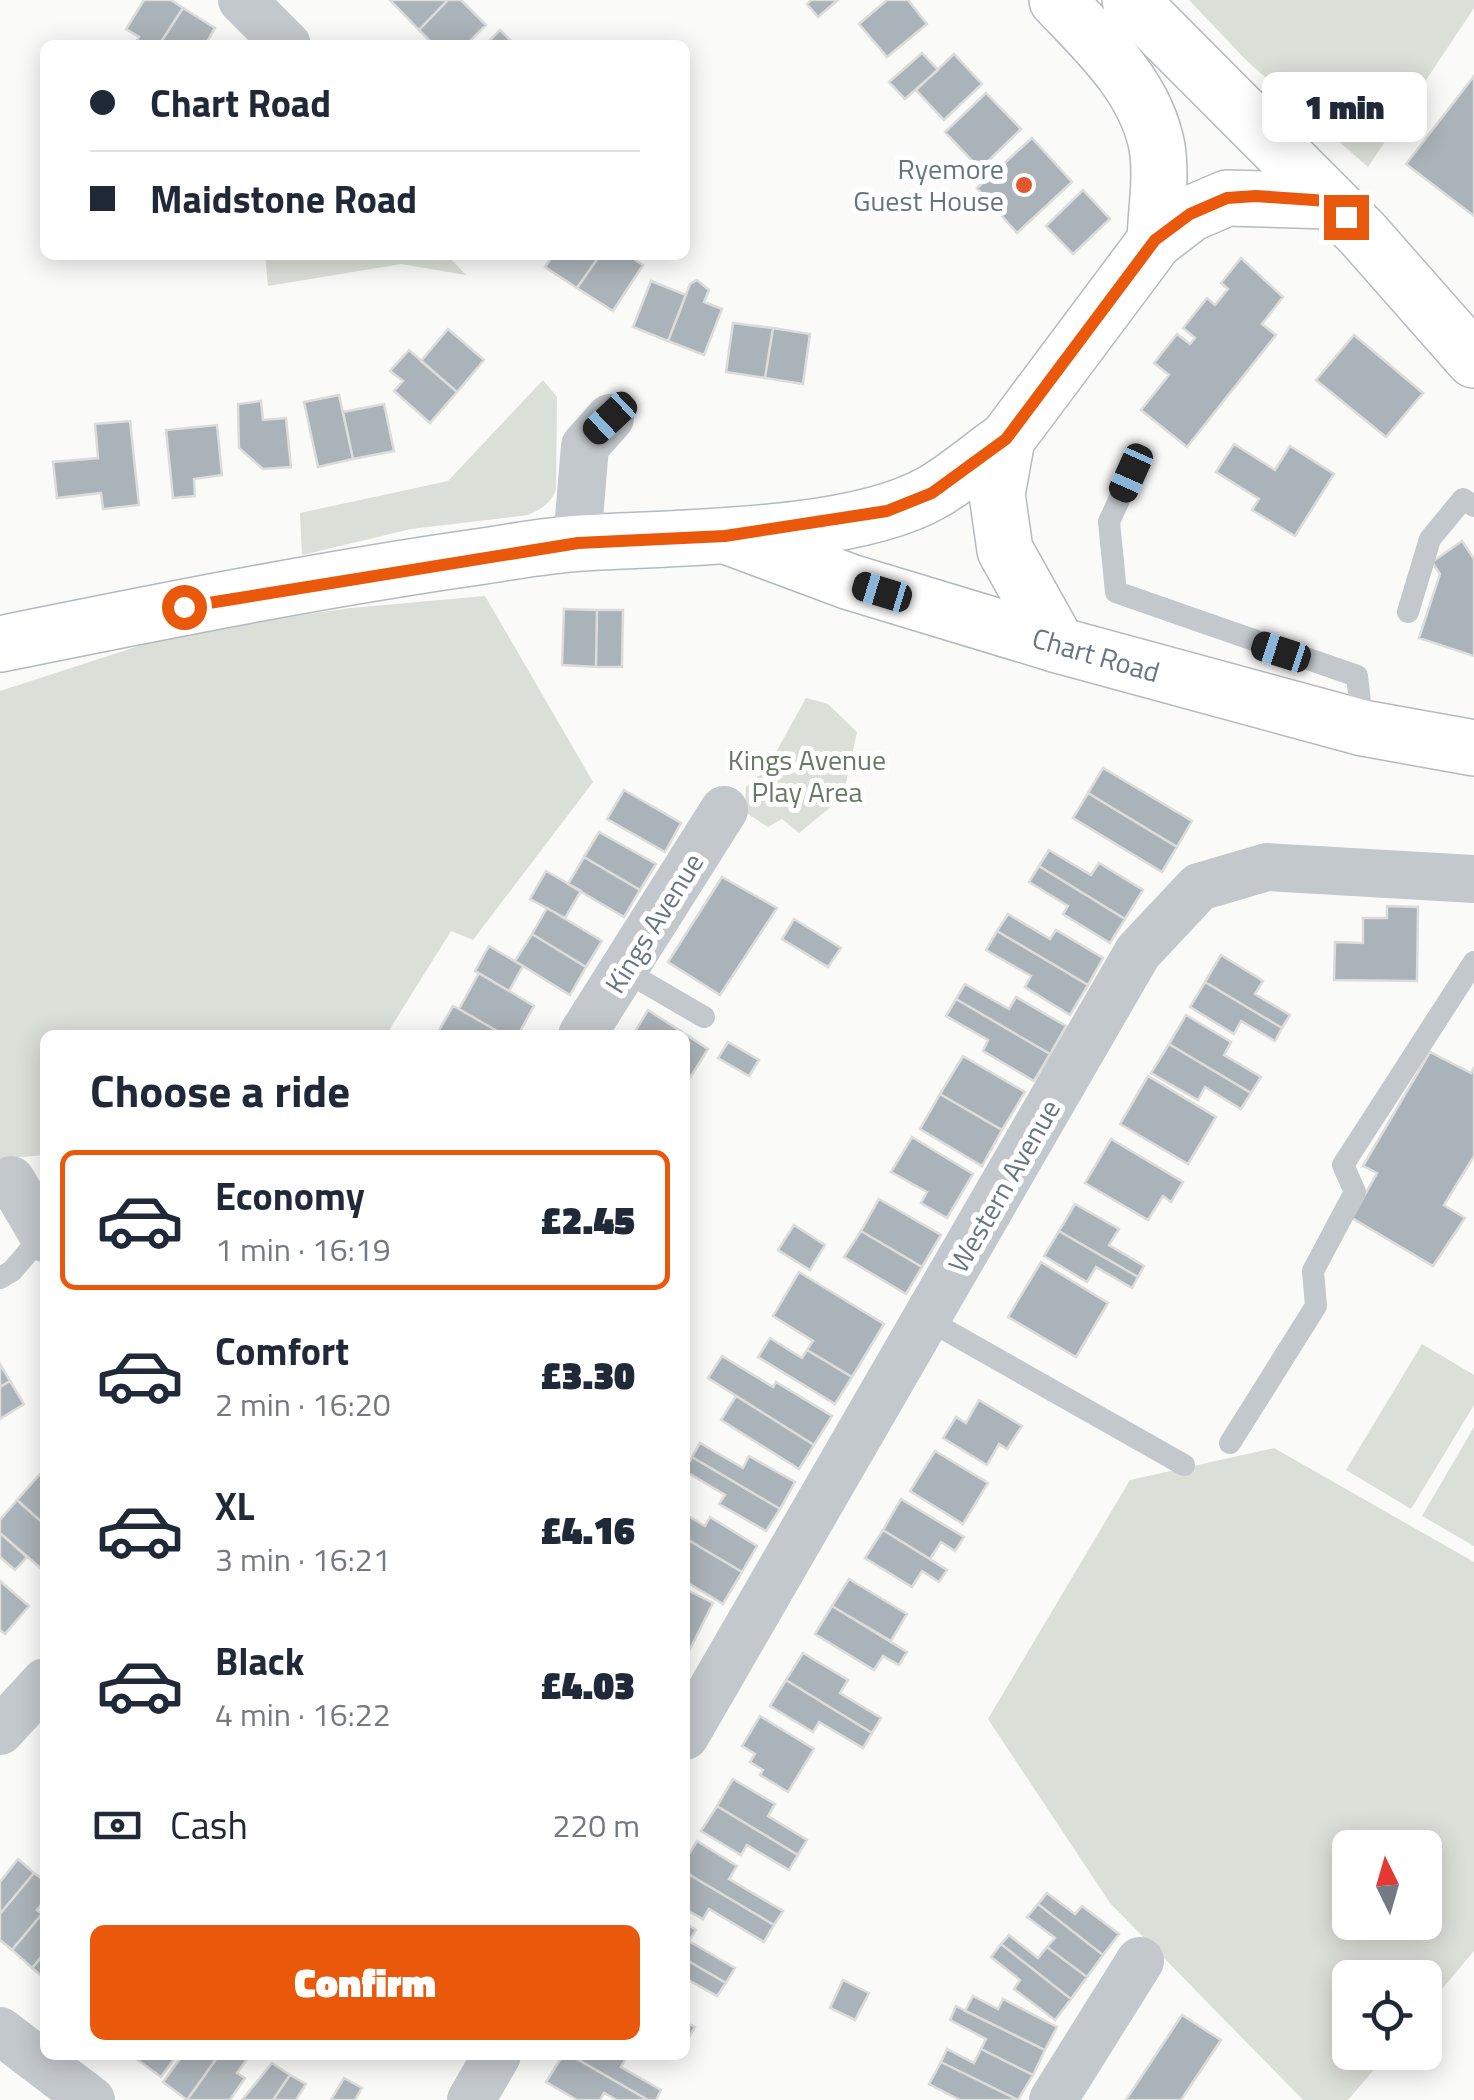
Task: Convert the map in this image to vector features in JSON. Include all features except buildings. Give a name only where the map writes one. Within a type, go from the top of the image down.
[{"type":"main road","points":[[1057,0],[1131,84],[1152,129],[1159,164],[1155,240]]},
{"type":"main road","points":[[1130,0],[1328,201],[1471,355]]},
{"type":"main road","points":[[1058,645],[1004,550],[997,494],[1006,439],[1155,240],[1190,214],[1227,198],[1328,201]]},
{"type":"main road","name":"Chart Road","points":[[0,644],[208,602],[578,543],[725,536],[887,511],[932,493],[1006,439]]},
{"type":"main road","name":"Chart Road","points":[[725,536],[834,576],[1058,645],[1362,728],[1474,748]]},
{"type":"street","points":[[242,0],[283,40]]},
{"type":"street","points":[[578,543],[585,446],[610,418]]},
{"type":"street","name":"Kings Avenue","points":[[585,1030],[724,810]]},
{"type":"street","name":"Western Avenue","points":[[690,1727],[1138,952],[1200,887],[1267,867],[1474,879]]},
{"type":"street","points":[[11,1180],[40,1232]]},
{"type":"street","points":[[0,1731],[40,1687]]},
{"type":"street","points":[[1053,2100],[1140,1961]]},
{"type":"street","points":[[0,2031],[91,2100]]},
{"type":"street","points":[[471,2100],[495,2060]]},
{"type":"lane","points":[[1131,473],[1109,522],[1116,592],[1357,676],[1362,728]]},
{"type":"lane","points":[[1408,612],[1430,539],[1463,499],[1474,506]]},
{"type":"lane","points":[[1230,1444],[1316,1306],[1313,1271],[1355,1192],[1343,1165],[1405,1063],[1474,962]]},
{"type":"lane","points":[[625,971],[704,1018]]},
{"type":"lane","points":[[0,1278],[40,1240]]},
{"type":"lane","points":[[928,1320],[1184,1465]]},
{"type":"green space","points":[[1189,0],[1474,0],[1474,8],[1368,167],[1248,62]]},
{"type":"green space","points":[[265,260],[452,260],[466,275],[401,264],[268,286]]},
{"type":"green space","points":[[543,380],[557,397],[556,489],[542,508],[528,515],[411,529],[302,555],[300,513],[448,481]]},
{"type":"green space","points":[[485,596],[593,782],[473,940],[451,931],[389,1030],[40,1030],[40,1155],[0,1159],[0,691],[182,632],[351,608]]},
{"type":"green space","name":"Kings Avenue Play Area","points":[[806,698],[828,704],[857,732],[843,797],[799,833],[782,819],[768,827],[745,812],[746,787],[766,770]]},
{"type":"green space","points":[[1422,1344],[1474,1375],[1474,1405],[1411,1509],[1346,1470]]},
{"type":"green space","points":[[1474,1427],[1474,1546],[1422,1516]]},
{"type":"green space","points":[[1274,1448],[1474,1562],[1474,1951],[1442,1989],[1442,1960],[1332,1960],[1332,2070],[1374,2070],[1348,2100],[1303,2100],[1110,1903],[988,1719],[1130,1480]]},
{"type":"place","name":"Ryemore Guest House","points":[[1024,185]]},
{"type":"route","points":[[184,607],[578,543],[725,536],[887,511],[932,493],[1006,439],[1155,240],[1190,214],[1227,198],[1256,196],[1328,201],[1346,217]]}]
